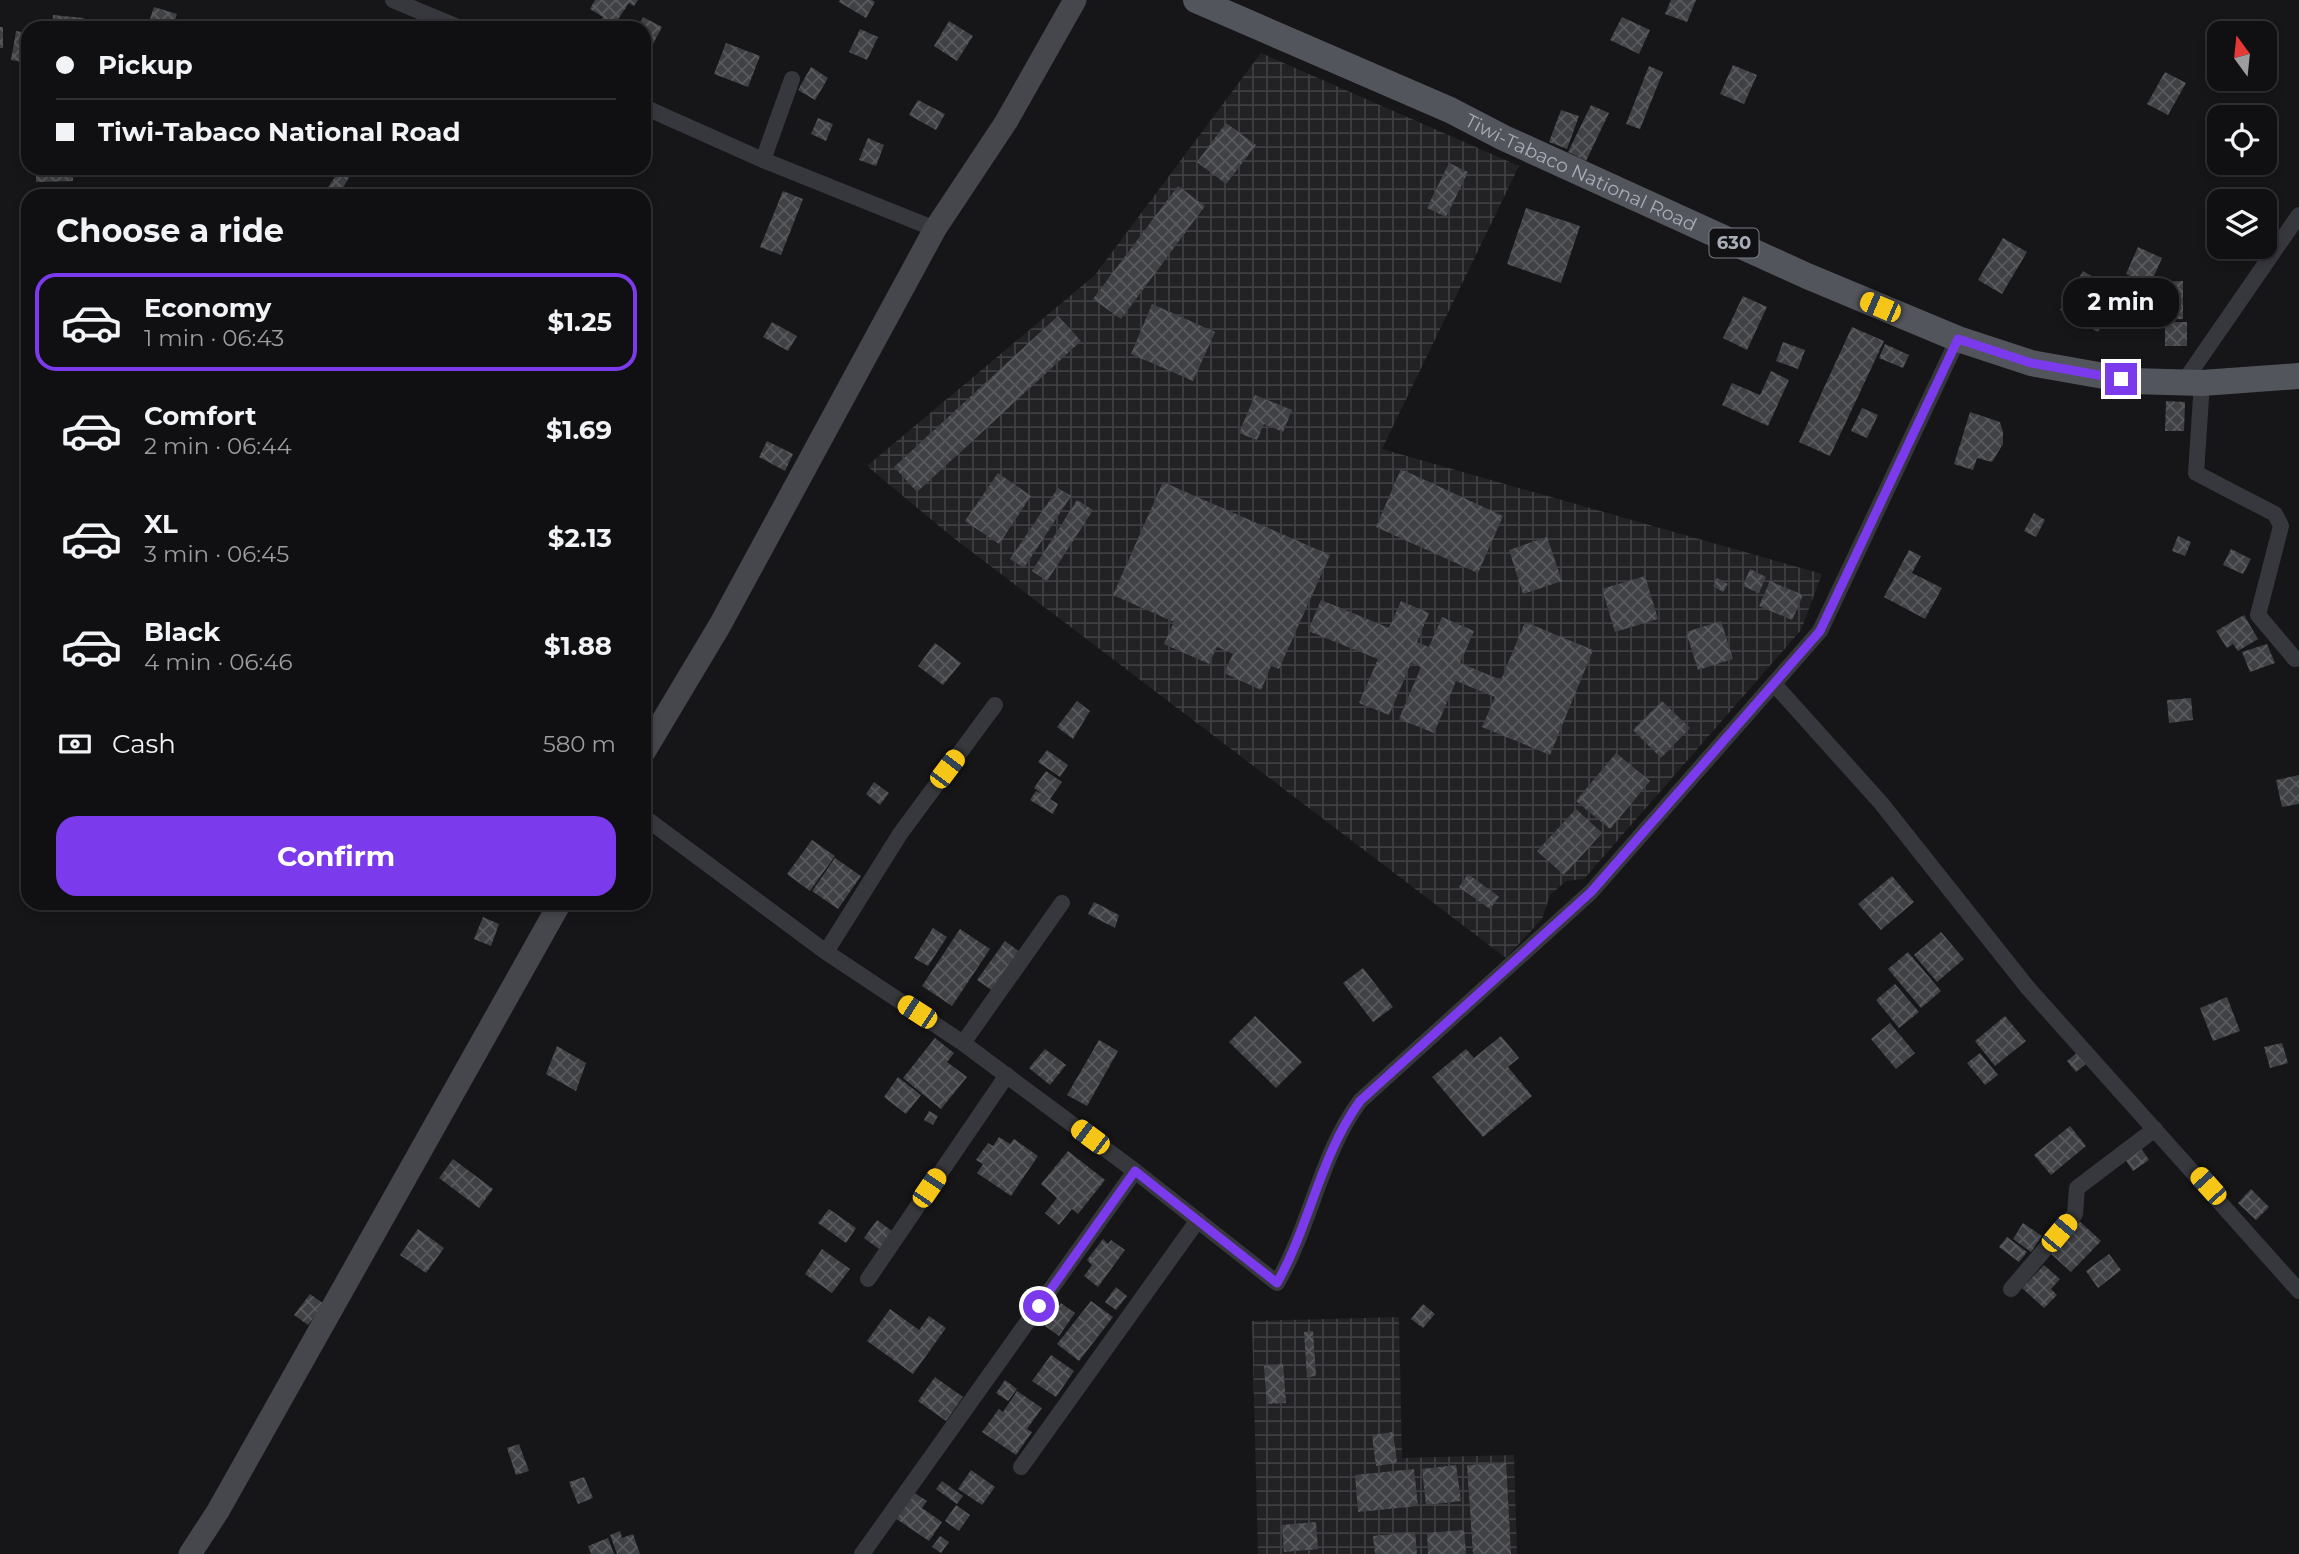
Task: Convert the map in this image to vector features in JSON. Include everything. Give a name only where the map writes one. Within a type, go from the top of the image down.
[{"type":"main road","points":[[651,740],[720,625],[935,229],[1006,122],[1075,0]]},
{"type":"main road","name":"Tiwi-Tabaco National Road","points":[[1196,0],[1450,110],[1504,138],[1794,271],[1958,339],[2053,368],[2132,381],[2192,383],[2299,376]]},
{"type":"main road","points":[[190,1554],[218,1511],[434,1132],[556,910]]},
{"type":"street","points":[[393,0],[443,21]]},
{"type":"street","points":[[763,160],[792,79]]},
{"type":"street","points":[[651,110],[763,160],[935,229]]},
{"type":"street","points":[[2295,659],[2258,615],[2281,526],[2275,514],[2196,472],[2192,383],[2299,215]]},
{"type":"street","points":[[651,822],[826,952],[1007,1075],[1277,1283],[1291,1260],[1344,1123],[1360,1101],[1591,892],[1820,631],[1958,339]]},
{"type":"street","points":[[1775,685],[1881,803],[2028,988],[2299,1292]]},
{"type":"street","points":[[826,952],[900,834],[995,705]]},
{"type":"street","points":[[963,1043],[1062,903]]},
{"type":"street","points":[[868,1279],[1007,1075]]},
{"type":"street","points":[[2011,1289],[2075,1214],[2077,1188],[2155,1129]]},
{"type":"street","points":[[862,1554],[1135,1171]]},
{"type":"street","points":[[1021,1467],[1198,1220]]},
{"type":"shaded area","points":[[1261,53],[1519,166],[1382,449],[1822,574],[1801,630],[1584,879],[1566,881],[1550,895],[1542,919],[1506,958],[951,536],[867,466],[1095,275]]},
{"type":"shaded area","points":[[1399,1317],[1402,1458],[1514,1455],[1517,1554],[1258,1554],[1252,1321]]},
{"type":"building","points":[[595,0],[638,0],[634,6],[629,3],[617,21],[601,21],[603,17],[590,9]]},
{"type":"building","points":[[1671,0],[1696,0],[1687,22],[1665,14]]},
{"type":"building","points":[[839,2],[875,2],[866,18]]},
{"type":"building","points":[[154,7],[177,14],[174,21],[149,21]]},
{"type":"building","points":[[53,15],[84,18],[84,21],[53,21]]},
{"type":"building","points":[[1622,17],[1650,30],[1639,54],[1610,40]]},
{"type":"building","points":[[651,21],[662,27],[653,44],[651,43]]},
{"type":"building","points":[[949,21],[973,36],[957,61],[934,46]]},
{"type":"building","points":[[0,27],[3,27],[3,48],[0,48]]},
{"type":"building","points":[[860,29],[878,37],[867,60],[849,52]]},
{"type":"building","points":[[16,31],[21,32],[21,62],[11,60]]},
{"type":"building","points":[[726,43],[760,56],[748,87],[714,74]]},
{"type":"building","points":[[1733,65],[1757,75],[1744,104],[1720,94]]},
{"type":"building","points":[[1649,66],[1663,72],[1640,129],[1626,124]]},
{"type":"building","points":[[811,67],[828,78],[815,100],[798,90]]},
{"type":"building","points":[[2165,72],[2186,83],[2168,115],[2147,104]]},
{"type":"building","points":[[918,100],[945,114],[936,130],[909,115]]},
{"type":"building","points":[[1591,105],[1609,113],[1586,161],[1568,152]]},
{"type":"building","points":[[1561,110],[1579,116],[1567,149],[1549,142]]},
{"type":"building","points":[[818,118],[833,124],[826,141],[811,134]]},
{"type":"building","points":[[1226,123],[1256,145],[1226,184],[1197,162]]},
{"type":"building","points":[[868,138],[884,145],[876,166],[859,160]]},
{"type":"building","points":[[1449,163],[1468,172],[1446,217],[1427,208]]},
{"type":"building","points":[[36,175],[73,175],[73,181],[36,182]]},
{"type":"building","points":[[336,175],[350,176],[342,189],[327,189]]},
{"type":"building","points":[[1178,186],[1205,206],[1121,319],[1093,299]]},
{"type":"building","points":[[783,191],[803,199],[781,255],[760,247]]},
{"type":"building","points":[[1526,208],[1580,226],[1561,283],[1507,264]]},
{"type":"building","points":[[2003,238],[2027,252],[2002,294],[1978,280]]},
{"type":"building","points":[[2138,247],[2162,258],[2150,285],[2126,274]]},
{"type":"building","points":[[2083,271],[2121,294],[2098,332],[2060,310]]},
{"type":"building","points":[[2183,281],[2183,319],[2154,320],[2154,282]]},
{"type":"building","points":[[1743,296],[1767,307],[1747,350],[1723,338]]},
{"type":"building","points":[[1152,304],[1215,332],[1193,381],[1131,354]]},
{"type":"building","points":[[1058,316],[1081,341],[917,492],[894,467]]},
{"type":"building","points":[[772,322],[797,336],[788,351],[763,337]]},
{"type":"building","points":[[2165,322],[2187,322],[2187,346],[2165,346]]},
{"type":"building","points":[[1852,327],[1884,341],[1830,456],[1799,442]]},
{"type":"building","points":[[1783,342],[1805,350],[1798,369],[1776,361]]},
{"type":"building","points":[[1885,344],[1909,355],[1903,368],[1879,358]]},
{"type":"building","points":[[1771,371],[1789,380],[1768,426],[1722,405],[1732,383],[1760,395]]},
{"type":"building","points":[[1255,395],[1292,410],[1283,432],[1264,424],[1257,440],[1239,433]]},
{"type":"building","points":[[2166,401],[2185,402],[2184,431],[2165,431]]},
{"type":"building","points":[[1862,408],[1878,415],[1867,438],[1851,431]]},
{"type":"building","points":[[1970,412],[2000,422],[2003,432],[2003,444],[1992,462],[1977,458],[1973,470],[1954,464]]},
{"type":"building","points":[[767,441],[793,454],[785,471],[759,457]]},
{"type":"building","points":[[1401,469],[1503,516],[1478,573],[1376,527]]},
{"type":"building","points":[[998,473],[1031,496],[999,544],[965,521]]},
{"type":"building","points":[[1163,482],[1330,555],[1279,669],[1271,666],[1261,690],[1224,673],[1233,654],[1217,647],[1209,664],[1164,644],[1174,622],[1113,595]]},
{"type":"building","points":[[1058,488],[1071,496],[1024,568],[1010,559]]},
{"type":"building","points":[[1077,500],[1093,510],[1047,581],[1032,571]]},
{"type":"building","points":[[2034,513],[2045,520],[2036,537],[2024,531]]},
{"type":"building","points":[[2178,536],[2191,542],[2185,556],[2172,551]]},
{"type":"building","points":[[1547,537],[1562,581],[1523,594],[1509,550]]},
{"type":"building","points":[[2231,549],[2251,559],[2243,574],[2223,565]]},
{"type":"building","points":[[1909,550],[1921,556],[1912,573],[1942,588],[1925,619],[1884,597]]},
{"type":"building","points":[[1750,569],[1766,577],[1759,593],[1743,586]]},
{"type":"building","points":[[1645,576],[1658,619],[1615,632],[1602,589]]},
{"type":"building","points":[[1717,578],[1728,584],[1723,592],[1713,586]]},
{"type":"building","points":[[1770,581],[1803,595],[1792,620],[1759,606]]},
{"type":"building","points":[[1321,600],[1389,628],[1401,601],[1429,613],[1417,642],[1429,647],[1442,617],[1474,631],[1460,663],[1501,680],[1525,622],[1593,650],[1550,755],[1482,727],[1495,697],[1456,681],[1434,733],[1399,719],[1421,667],[1411,663],[1389,715],[1359,703],[1378,659],[1308,631]]},
{"type":"building","points":[[2244,615],[2258,639],[2238,651],[2233,644],[2227,648],[2216,631]]},
{"type":"building","points":[[1721,621],[1733,659],[1698,670],[1686,632]]},
{"type":"building","points":[[935,643],[961,663],[943,685],[918,666]]},
{"type":"building","points":[[2267,644],[2275,663],[2250,672],[2242,652]]},
{"type":"building","points":[[2191,698],[2193,720],[2169,723],[2167,700]]},
{"type":"building","points":[[1077,701],[1090,711],[1073,739],[1057,727]]},
{"type":"building","points":[[1662,701],[1690,728],[1661,758],[1633,730]]},
{"type":"building","points":[[1047,750],[1068,765],[1060,777],[1038,762]]},
{"type":"building","points":[[1616,753],[1650,781],[1610,829],[1576,801]]},
{"type":"building","points":[[1046,771],[1062,782],[1050,799],[1058,804],[1053,814],[1030,800],[1036,791],[1044,795],[1034,788]]},
{"type":"building","points":[[2299,775],[2299,804],[2282,807],[2276,780]]},
{"type":"building","points":[[874,782],[889,793],[880,805],[866,794]]},
{"type":"building","points":[[1576,809],[1602,833],[1564,875],[1537,851]]},
{"type":"building","points":[[812,840],[835,856],[810,891],[787,874]]},
{"type":"building","points":[[835,858],[861,876],[838,909],[812,891]]},
{"type":"building","points":[[1468,874],[1499,897],[1490,909],[1459,887]]},
{"type":"building","points":[[1892,876],[1914,902],[1881,930],[1858,904]]},
{"type":"building","points":[[1094,902],[1119,915],[1115,928],[1088,914]]},
{"type":"building","points":[[483,917],[499,924],[491,946],[474,939]]},
{"type":"building","points":[[933,928],[947,937],[928,966],[914,958]]},
{"type":"building","points":[[960,929],[990,949],[952,1006],[922,986]]},
{"type":"building","points":[[1941,932],[1964,959],[1937,982],[1914,955]]},
{"type":"building","points":[[1005,941],[1020,952],[993,991],[977,980]]},
{"type":"building","points":[[1908,952],[1941,991],[1921,1008],[1888,969]]},
{"type":"building","points":[[1363,968],[1393,1007],[1373,1022],[1343,983]]},
{"type":"building","points":[[1895,984],[1919,1012],[1899,1028],[1876,1000]]},
{"type":"building","points":[[2227,997],[2240,1031],[2213,1041],[2200,1008]]},
{"type":"building","points":[[1255,1016],[1302,1062],[1276,1088],[1229,1042]]},
{"type":"building","points":[[2005,1016],[2026,1041],[1995,1066],[1975,1041]]},
{"type":"building","points":[[1890,1023],[1915,1053],[1896,1069],[1871,1039]]},
{"type":"building","points":[[1501,1036],[1519,1058],[1508,1067],[1532,1096],[1483,1137],[1432,1077],[1466,1049],[1474,1058]]},
{"type":"building","points":[[935,1038],[954,1053],[947,1062],[967,1077],[941,1109],[903,1078]]},
{"type":"building","points":[[1099,1040],[1118,1051],[1087,1106],[1067,1095]]},
{"type":"building","points":[[2282,1043],[2288,1063],[2270,1068],[2264,1047]]},
{"type":"building","points":[[557,1046],[586,1063],[576,1091],[546,1074]]},
{"type":"building","points":[[1045,1049],[1066,1065],[1050,1085],[1029,1068]]},
{"type":"building","points":[[2078,1052],[2087,1063],[2076,1072],[2067,1061]]},
{"type":"building","points":[[1980,1053],[1998,1075],[1985,1085],[1967,1063]]},
{"type":"building","points":[[898,1077],[921,1095],[906,1114],[884,1097]]},
{"type":"building","points":[[929,1111],[938,1116],[933,1125],[924,1120]]},
{"type":"building","points":[[2070,1126],[2086,1146],[2051,1175],[2034,1155]]},
{"type":"building","points":[[999,1137],[1010,1144],[1014,1139],[1038,1156],[1011,1196],[977,1173],[983,1164],[976,1160],[988,1143],[993,1146]]},
{"type":"building","points":[[2141,1148],[2149,1160],[2133,1171],[2125,1159]]},
{"type":"building","points":[[1068,1151],[1105,1180],[1078,1214],[1072,1209],[1059,1225],[1045,1213],[1057,1198],[1041,1184]]},
{"type":"building","points":[[453,1159],[493,1189],[479,1208],[439,1178]]},
{"type":"building","points":[[2251,1189],[2269,1207],[2256,1220],[2238,1203]]},
{"type":"building","points":[[829,1209],[856,1228],[846,1243],[818,1223]]},
{"type":"building","points":[[2075,1217],[2101,1241],[2071,1272],[2050,1253]]},
{"type":"building","points":[[877,1220],[892,1231],[879,1249],[864,1238]]},
{"type":"building","points":[[2023,1223],[2042,1236],[2031,1252],[2013,1239]]},
{"type":"building","points":[[418,1229],[444,1248],[426,1273],[400,1255]]},
{"type":"building","points":[[2007,1237],[2027,1252],[2019,1262],[1999,1247]]},
{"type":"building","points":[[1103,1239],[1108,1244],[1111,1240],[1125,1250],[1098,1287],[1084,1276],[1092,1265],[1087,1260]]},
{"type":"building","points":[[822,1249],[850,1269],[832,1293],[805,1274]]},
{"type":"building","points":[[2109,1254],[2121,1270],[2098,1288],[2086,1271]]},
{"type":"building","points":[[2044,1265],[2060,1279],[2051,1289],[2057,1295],[2044,1308],[2022,1288]]},
{"type":"building","points":[[1116,1287],[1127,1296],[1116,1310],[1105,1302]]},
{"type":"building","points":[[310,1294],[324,1304],[308,1325],[294,1315]]},
{"type":"building","points":[[1091,1301],[1113,1317],[1079,1361],[1057,1344]]},
{"type":"building","points":[[1061,1303],[1075,1313],[1059,1336],[1045,1326]]},
{"type":"building","points":[[1423,1304],[1435,1314],[1423,1328],[1411,1319]]},
{"type":"building","points":[[890,1309],[919,1330],[929,1316],[946,1328],[913,1374],[867,1341]]},
{"type":"building","points":[[1313,1331],[1316,1376],[1307,1377],[1304,1332]]},
{"type":"building","points":[[1051,1355],[1074,1371],[1056,1397],[1032,1381]]},
{"type":"building","points":[[1283,1364],[1286,1403],[1267,1404],[1264,1366]]},
{"type":"building","points":[[935,1377],[963,1397],[946,1421],[918,1401]]},
{"type":"building","points":[[1005,1380],[1017,1389],[1008,1401],[996,1393]]},
{"type":"building","points":[[1017,1391],[1042,1408],[1027,1429],[1032,1432],[1016,1455],[982,1432],[999,1409],[1003,1412]]},
{"type":"building","points":[[1393,1432],[1397,1463],[1376,1466],[1372,1435]]},
{"type":"building","points":[[519,1444],[529,1471],[516,1475],[507,1448]]},
{"type":"building","points":[[1506,1463],[1511,1554],[1473,1554],[1467,1465]]},
{"type":"building","points":[[1456,1465],[1461,1501],[1426,1505],[1422,1469]]},
{"type":"building","points":[[1414,1469],[1418,1506],[1358,1512],[1355,1475]]},
{"type":"building","points":[[971,1470],[995,1487],[982,1505],[958,1489]]},
{"type":"building","points":[[584,1477],[593,1498],[578,1504],[569,1482]]},
{"type":"building","points":[[942,1481],[963,1496],[957,1504],[936,1489]]},
{"type":"building","points":[[913,1492],[927,1501],[922,1508],[942,1522],[929,1541],[895,1518]]},
{"type":"building","points":[[956,1505],[970,1515],[959,1531],[945,1521]]},
{"type":"building","points":[[1316,1522],[1318,1549],[1284,1552],[1282,1525]]},
{"type":"building","points":[[1464,1530],[1466,1554],[1428,1554],[1427,1533]]},
{"type":"building","points":[[620,1531],[622,1538],[633,1534],[640,1554],[617,1554],[610,1535]]},
{"type":"building","points":[[1415,1532],[1417,1554],[1375,1554],[1373,1536]]},
{"type":"building","points":[[940,1536],[949,1542],[941,1553],[932,1547]]},
{"type":"building","points":[[608,1538],[614,1554],[591,1554],[588,1546]]},
{"type":"route","points":[[1039,1306],[1135,1171],[1277,1283],[1291,1260],[1344,1123],[1360,1101],[1591,892],[1820,631],[1958,339],[2031,363],[2121,379]]}]
